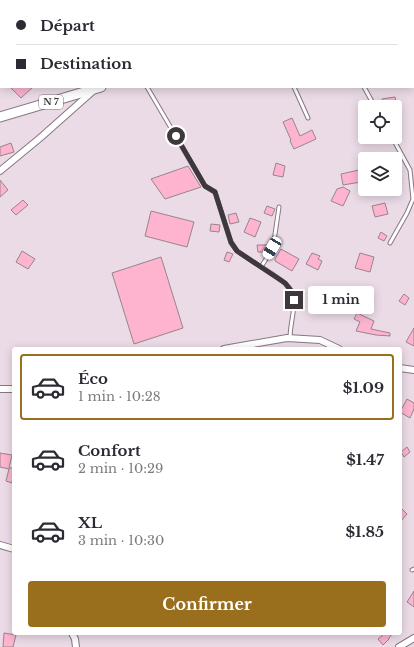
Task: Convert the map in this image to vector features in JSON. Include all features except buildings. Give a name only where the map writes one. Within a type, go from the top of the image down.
[{"type":"main road","name":"N 7","points":[[0,117],[98,88]]},
{"type":"street","points":[[0,171],[98,88]]},
{"type":"street","points":[[237,347],[290,339],[320,340],[335,347]]},
{"type":"street","points":[[402,368],[414,370]]},
{"type":"street","points":[[0,389],[12,389]]},
{"type":"street","points":[[0,545],[12,548]]},
{"type":"street","points":[[73,635],[76,647]]},
{"type":"street","points":[[399,647],[414,638]]},
{"type":"lane","points":[[148,88],[205,186],[215,192],[231,242],[237,251],[285,283],[292,292],[294,300],[290,327],[290,339]]},
{"type":"lane","points":[[294,88],[308,118]]},
{"type":"lane","points":[[365,88],[371,100]]},
{"type":"lane","points":[[390,243],[408,214],[413,199],[410,170],[396,144]]},
{"type":"lane","points":[[261,267],[272,248],[279,208]]},
{"type":"route","points":[[176,136],[205,186],[215,192],[231,242],[237,251],[285,283],[292,292],[294,300]]}]
